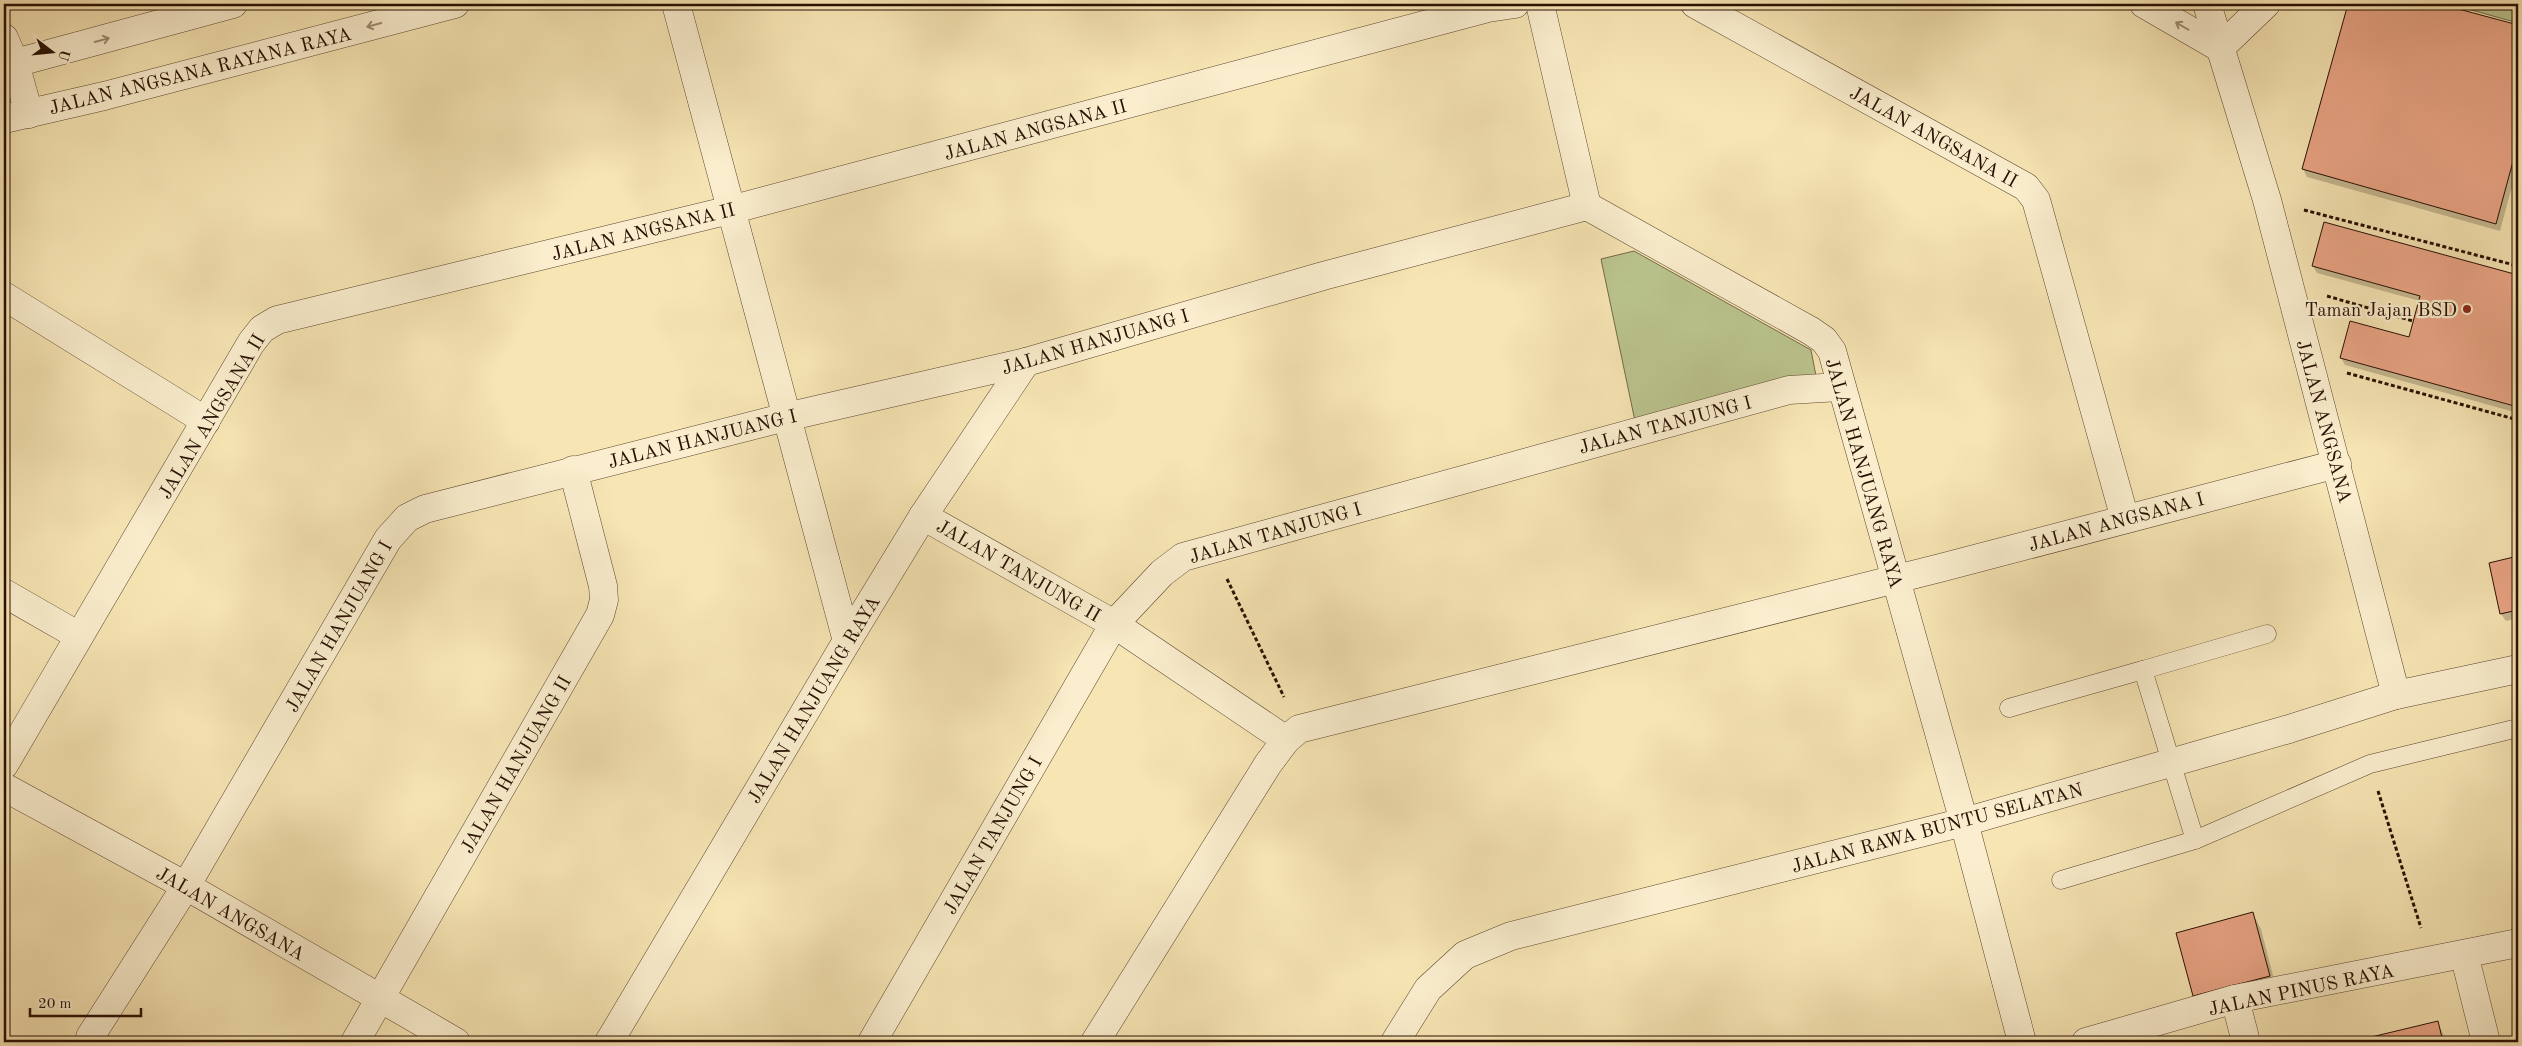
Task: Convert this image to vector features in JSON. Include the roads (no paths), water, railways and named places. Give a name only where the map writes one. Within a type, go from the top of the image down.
[{"type":"street","points":[[9,65],[233,4]]},
{"type":"street","name":"JALAN ANGSANA RAYANA RAYA","points":[[16,116],[104,96],[455,4]]},
{"type":"street","points":[[676,4],[847,641]]},
{"type":"street","name":"JALAN ANGSANA II","points":[[4,765],[251,343],[262,329],[277,320],[730,210],[1488,8],[1516,4]]},
{"type":"street","points":[[1540,4],[1587,206]]},
{"type":"street","name":"JALAN ANGSANA II","points":[[1695,4],[2026,187],[2036,200],[2125,519]]},
{"type":"street","points":[[2144,4],[2220,48],[2266,4]]},
{"type":"street","name":"JALAN ANGSANA","points":[[2207,4],[2267,200],[2396,695]]},
{"type":"street","points":[[4,38],[16,116]]},
{"type":"street","name":"JALAN HANJUANG I","points":[[90,1037],[186,886],[388,539],[407,518],[425,510],[573,470],[786,417],[1026,362],[1323,276],[1587,206]]},
{"type":"street","name":"JALAN HANJUANG RAYA","points":[[1587,206],[1824,340],[1832,351],[1840,387],[1964,822],[2022,1042]]},
{"type":"street","points":[[4,296],[206,422]]},
{"type":"street","name":"JALAN HANJUANG RAYA","points":[[610,1042],[923,516],[1026,362]]},
{"type":"street","name":"JALAN TANJUNG I","points":[[872,1042],[1114,624],[1162,573],[1184,557],[1789,390],[1840,387]]},
{"type":"street","name":"JALAN ANGSANA I","points":[[1293,735],[2337,464]]},
{"type":"street","name":"JALAN HANJUANG II","points":[[355,1042],[600,615],[604,600],[603,586],[573,470]]},
{"type":"street","name":"JALAN TANJUNG II","points":[[923,516],[1114,624],[1293,735]]},
{"type":"street","points":[[4,593],[79,636]]},
{"type":"street","name":"JALAN RAWA BUNTU SELATAN","points":[[1395,1042],[1428,990],[1465,955],[1511,936],[1964,822],[2172,763],[2396,695],[2518,669]]},
{"type":"street","points":[[1095,1042],[1268,764],[1293,735]]},
{"type":"street","name":"JALAN ANGSANA","points":[[4,787],[186,886],[380,1000],[456,1042]]},
{"type":"street","name":"JALAN PINUS RAYA","points":[[2086,1042],[2235,1000],[2432,962],[2518,943]]},
{"type":"street","points":[[2464,954],[2486,1042]]},
{"type":"street","points":[[2235,1000],[2246,1042]]},
{"type":"lane","points":[[2009,708],[2267,634]]},
{"type":"lane","points":[[2143,670],[2195,840]]},
{"type":"lane","points":[[2061,880],[2195,840],[2370,764],[2518,728]]},
{"type":"place","name":"Taman Jajan BSD","points":[[2467,309]]}]
